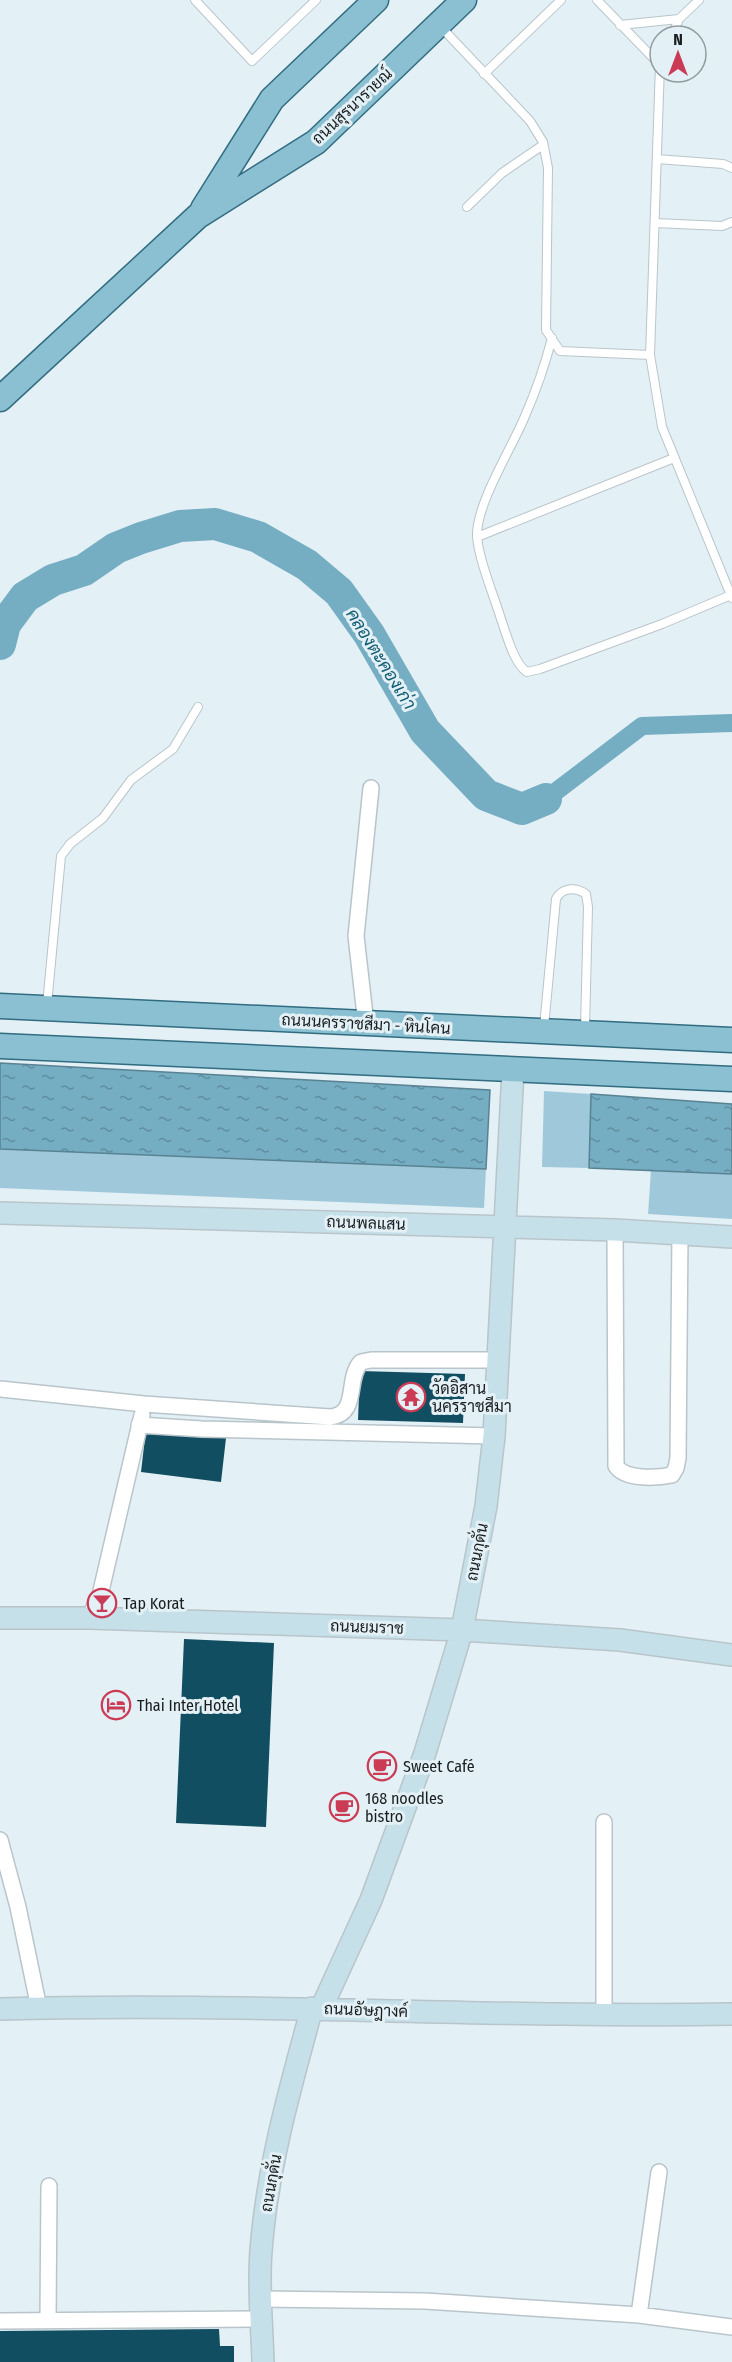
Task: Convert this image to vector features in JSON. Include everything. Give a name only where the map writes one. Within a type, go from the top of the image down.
[{"type":"main road","name":"ถนนสุรนารายณ์","points":[[198,216],[272,99],[376,0]]},
{"type":"main road","name":"ถนนสุรนารายณ์","points":[[0,399],[198,216],[316,142],[464,0]]},
{"type":"main road","name":"ถนนนครราชสีมา - หินโคน","points":[[0,1006],[732,1040]]},
{"type":"main road","points":[[513,1070],[515,1031]]},
{"type":"main road","points":[[0,1046],[732,1078]]},
{"type":"street","points":[[366,1024],[356,936],[371,788]]},
{"type":"street","name":"ถนนกุดั่น","points":[[263,2362],[261,2253],[265,2210],[284,2111],[316,2008],[371,1900],[425,1753],[462,1629],[486,1506],[494,1436],[513,1070]]},
{"type":"street","name":"ถนนพลแสน","points":[[0,1213],[615,1230],[732,1237]]},
{"type":"street","points":[[615,1230],[616,1466],[625,1473],[646,1476],[670,1476],[676,1468],[680,1233]]},
{"type":"street","points":[[0,1389],[144,1404],[334,1417],[342,1415],[348,1407],[357,1366],[366,1361],[497,1359]]},
{"type":"street","points":[[89,1618],[99,1595],[144,1404]]},
{"type":"street","points":[[139,1425],[202,1429],[494,1436]]},
{"type":"street","name":"ถนนยมราช","points":[[0,1618],[89,1618],[462,1629],[620,1640],[732,1655]]},
{"type":"street","points":[[604,1822],[604,2016]]},
{"type":"street","points":[[0,1840],[18,1907],[39,2008]]},
{"type":"street","name":"ถนนอัษฎางค์","points":[[0,2009],[316,2008],[604,2016],[732,2014]]},
{"type":"street","points":[[639,2315],[659,2172]]},
{"type":"street","points":[[48,2321],[49,2186]]},
{"type":"street","points":[[0,2321],[48,2321],[424,2301],[639,2315],[732,2327]]},
{"type":"lane","points":[[195,0],[252,62],[316,0]]},
{"type":"lane","points":[[484,74],[561,0]]},
{"type":"lane","points":[[597,0],[648,53]]},
{"type":"lane","points":[[677,24],[679,19],[699,0]]},
{"type":"lane","points":[[620,25],[679,19]]},
{"type":"lane","points":[[438,25],[530,121],[543,145],[548,168],[546,330],[560,351],[650,355]]},
{"type":"lane","points":[[552,338],[543,372],[485,502],[477,537],[507,637],[521,667],[527,672],[533,672],[731,597],[663,427],[650,355],[659,84]]},
{"type":"lane","points":[[467,207],[501,172],[543,145]]},
{"type":"lane","points":[[657,159],[723,164],[732,168]]},
{"type":"lane","points":[[655,223],[722,226],[732,222]]},
{"type":"lane","points":[[477,537],[674,459]]},
{"type":"lane","points":[[46,1009],[61,856],[70,844],[104,818],[131,780],[173,749],[198,707]]},
{"type":"lane","points":[[543,1032],[556,899],[564,891],[573,889],[586,894],[588,907],[585,1034]]},
{"type":"shaded area","points":[[544,1091],[591,1094],[589,1168],[542,1167]]},
{"type":"shaded area","points":[[0,1149],[486,1169],[484,1208],[0,1188]]},
{"type":"shaded area","points":[[651,1170],[732,1174],[732,1219],[648,1214]]},
{"type":"water","points":[[0,1063],[490,1090],[486,1169],[0,1149]]},
{"type":"water","points":[[591,1094],[732,1104],[732,1174],[589,1168]]},
{"type":"building","name":"วัดอิสาน นครราชสีมา","points":[[360,1371],[465,1374],[463,1423],[358,1420]]},
{"type":"building","points":[[146,1429],[226,1438],[221,1482],[141,1472]]},
{"type":"building","points":[[184,1639],[274,1643],[266,1827],[176,1823]]},
{"type":"building","points":[[219,2329],[220,2346],[234,2346],[234,2362],[0,2362],[0,2331]]},
{"type":"waterway","name":"คลองตะคองเก่า","points":[[0,644],[5,624],[25,597],[53,580],[84,570],[116,548],[141,538],[180,526],[215,524],[258,537],[307,565],[339,592],[369,634],[425,731],[486,795],[522,809],[546,799]]},
{"type":"waterway","name":"คลองตะคองเก่า","points":[[546,799],[642,726],[732,723]]},
{"type":"place","name":"วัดอิสาน นครราชสีมา","points":[[411,1397]]},
{"type":"place","name":"Tap Korat","points":[[102,1603]]},
{"type":"place","name":"Thai Inter Hotel","points":[[116,1705]]},
{"type":"place","name":"Sweet Café","points":[[382,1766]]},
{"type":"place","name":"168 noodles bistro","points":[[344,1807]]}]
